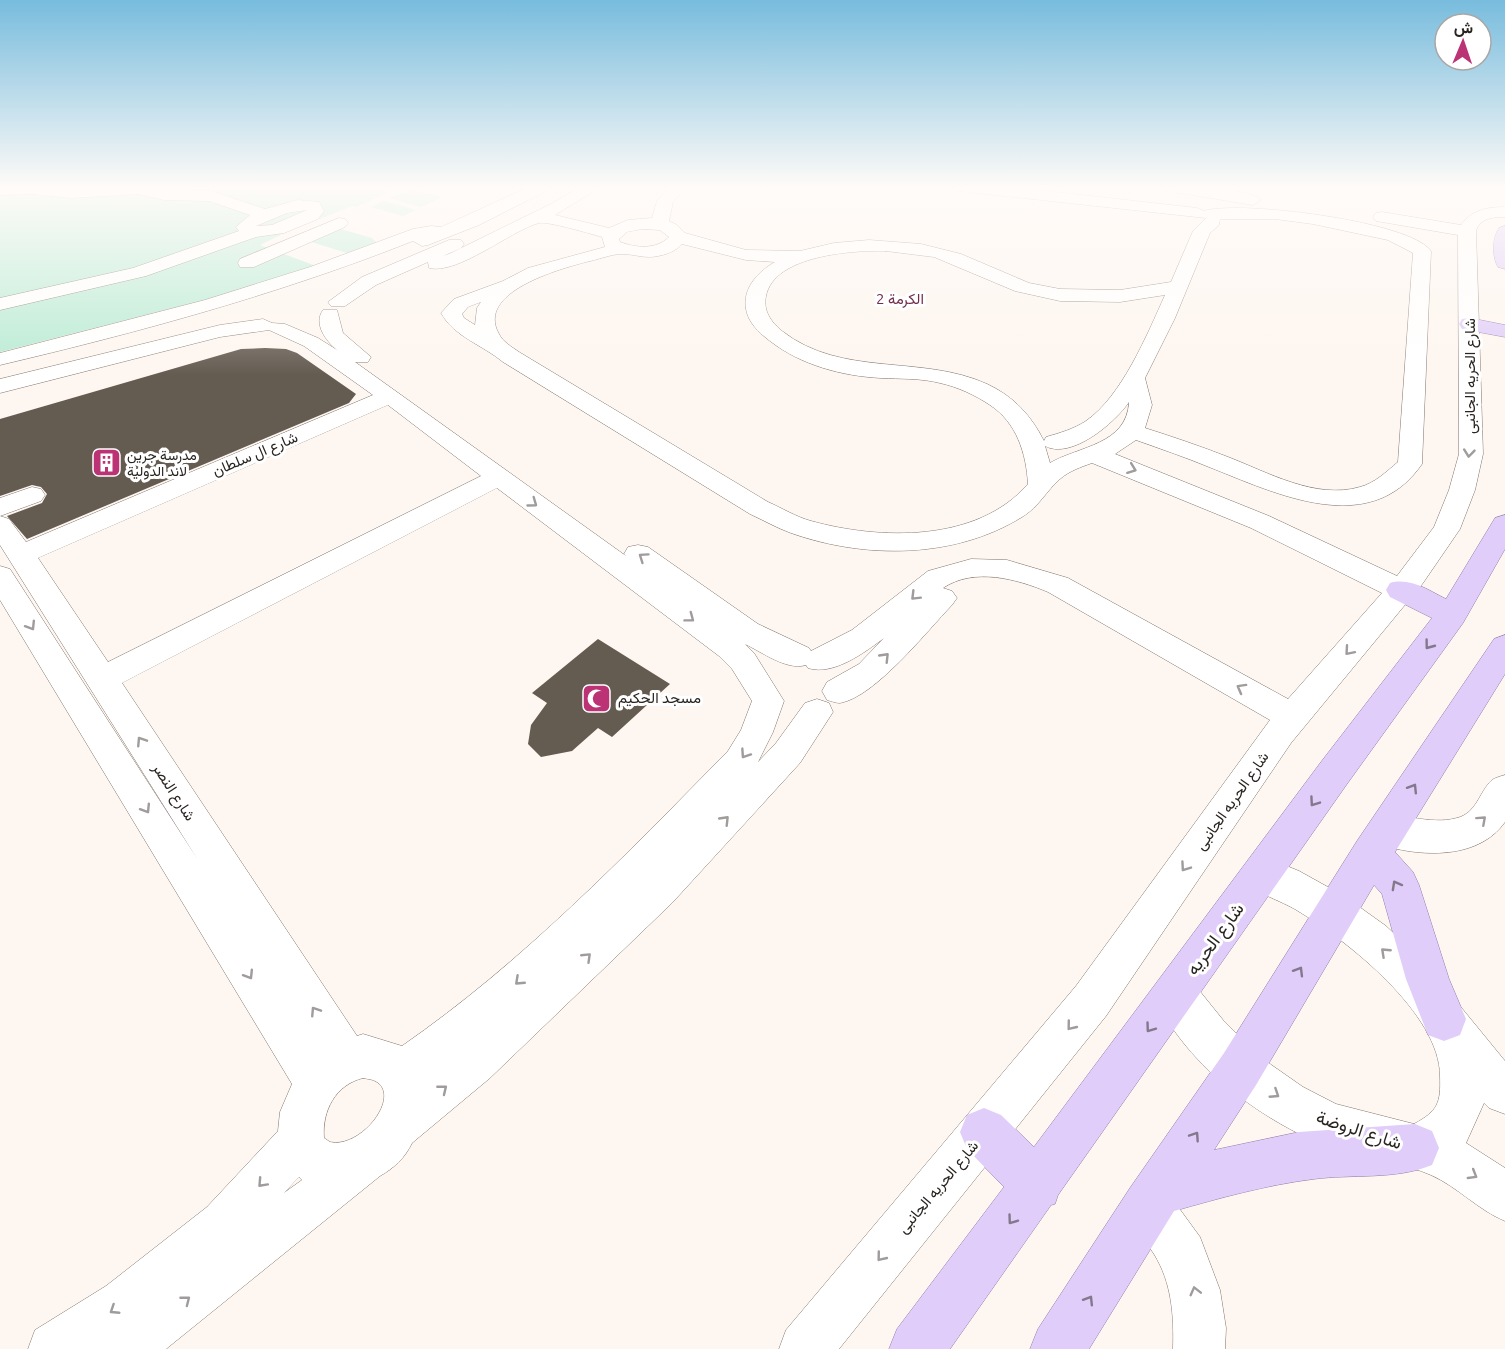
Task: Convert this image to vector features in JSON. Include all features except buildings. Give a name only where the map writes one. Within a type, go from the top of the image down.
[{"type":"main road","points":[[1470,324],[1505,331]]},
{"type":"main road","name":"شارع الحريه","points":[[917,1349],[1456,607],[1505,524]]},
{"type":"main road","points":[[1407,583],[1456,607]]},
{"type":"main road","points":[[1058,1349],[1153,1199],[1240,1069],[1335,912],[1505,646]]},
{"type":"main road","points":[[1379,842],[1399,885],[1428,980],[1444,1019]]},
{"type":"main road","points":[[984,1132],[1037,1186]]},
{"type":"main road","points":[[1153,1199],[1220,1173],[1283,1159],[1348,1151],[1415,1148]]},
{"type":"street","points":[[0,304],[139,272],[179,249]]},
{"type":"street","points":[[250,266],[291,249]]},
{"type":"street","points":[[309,249],[347,266]]},
{"type":"street","points":[[0,401],[208,325],[265,300],[296,290],[382,249]]},
{"type":"street","points":[[0,359],[219,303],[347,266],[397,249]]},
{"type":"street","points":[[0,371],[208,325],[270,327],[306,325],[334,308],[369,281],[445,249]]},
{"type":"street","points":[[406,267],[449,260],[472,249]]},
{"type":"street","points":[[459,313],[515,282],[590,249]]},
{"type":"street","points":[[682,249],[707,263]]},
{"type":"street","points":[[708,249],[746,255],[801,257]]},
{"type":"street","points":[[840,249],[801,257],[766,276],[758,289],[754,304],[760,320],[773,335],[795,349],[844,366],[939,376],[965,383],[996,399],[1010,409],[1025,426],[1040,465],[1041,486]]},
{"type":"street","points":[[916,249],[955,258],[1000,279],[1048,293],[1090,296],[1126,294],[1178,286]]},
{"type":"street","points":[[1056,442],[1085,432],[1112,411],[1134,378],[1165,318],[1193,249]]},
{"type":"street","points":[[1025,426],[1088,455],[1324,498],[1370,494],[1397,479],[1410,464],[1422,251],[1419,249]]},
{"type":"street","name":"شارع الحريه الجانبى","points":[[805,1349],[1092,1001],[1285,725],[1407,583],[1448,529],[1462,490],[1471,454],[1467,249]]},
{"type":"street","points":[[347,266],[346,275],[349,279],[369,281]]},
{"type":"street","points":[[740,276],[758,289]]},
{"type":"street","points":[[495,346],[485,333],[486,312],[499,293],[515,282]]},
{"type":"street","points":[[124,1349],[383,1142],[475,1063],[658,890],[788,753],[828,702],[837,679],[830,669],[747,632],[665,586],[498,477],[339,341],[330,328],[334,308],[333,294],[322,290],[296,290]]},
{"type":"street","points":[[1126,294],[1156,309],[1165,318]]},
{"type":"street","points":[[265,300],[255,308],[252,316],[270,327],[311,342],[390,396],[424,413],[665,586],[743,661],[776,708],[796,715],[828,702],[870,672],[941,599],[965,587],[995,584],[1052,591]]},
{"type":"street","points":[[459,313],[486,312]]},
{"type":"street","points":[[459,313],[495,346],[759,508],[800,527],[849,539],[900,543],[950,537],[993,523],[1026,503],[1051,473],[1065,464],[1088,455],[1131,424]]},
{"type":"street","points":[[0,386],[72,376],[231,341]]},
{"type":"street","points":[[1131,424],[1134,378]]},
{"type":"street","name":"شارع ال سلطان","points":[[16,573],[390,396]]},
{"type":"street","points":[[1112,411],[1200,476],[1324,551],[1407,583]]},
{"type":"street","points":[[1131,424],[1182,440],[1200,476]]},
{"type":"street","points":[[100,697],[498,477]]},
{"type":"street","points":[[0,508],[32,495]]},
{"type":"street","points":[[0,525],[16,573],[100,697],[178,829],[332,1072]]},
{"type":"street","points":[[401,1073],[493,1006],[633,873],[740,761],[758,730],[766,696],[763,677],[767,670],[780,660],[808,658],[854,645],[889,619],[924,587],[947,574],[975,568],[1005,569],[1036,575],[1052,591],[1285,725]]},
{"type":"street","points":[[1379,842],[1439,836],[1470,829],[1484,822],[1505,790]]},
{"type":"street","points":[[1262,873],[1335,912],[1390,956],[1444,1019],[1483,1072],[1505,1092]]},
{"type":"street","name":"شارع الروضة","points":[[1175,994],[1193,1020],[1240,1069],[1284,1101],[1316,1118],[1358,1134],[1438,1154],[1505,1197]]},
{"type":"street","points":[[1415,1148],[1447,1131],[1463,1100],[1461,1060],[1444,1019]]},
{"type":"street","points":[[363,1056],[378,1056],[391,1062],[401,1073],[406,1089],[405,1107],[383,1142],[351,1165],[334,1167],[320,1163],[308,1154],[302,1140],[302,1112],[332,1072],[363,1056]]},
{"type":"street","points":[[54,1349],[124,1304],[224,1224],[302,1140]]},
{"type":"street","points":[[1153,1199],[1190,1270],[1198,1296],[1200,1326],[1198,1349]]},
{"type":"green space","points":[[0,249],[271,249],[316,266],[243,290],[0,352]]},
{"type":"green space","points":[[334,249],[359,249],[347,253]]},
{"type":"place","name":"مدرسة جرين لاند الدولية","points":[[106,463]]},
{"type":"place","name":"مسجد الحكيم","points":[[597,698]]},
{"type":"district","name":"الكرمة 2","points":[[900,299]]}]
